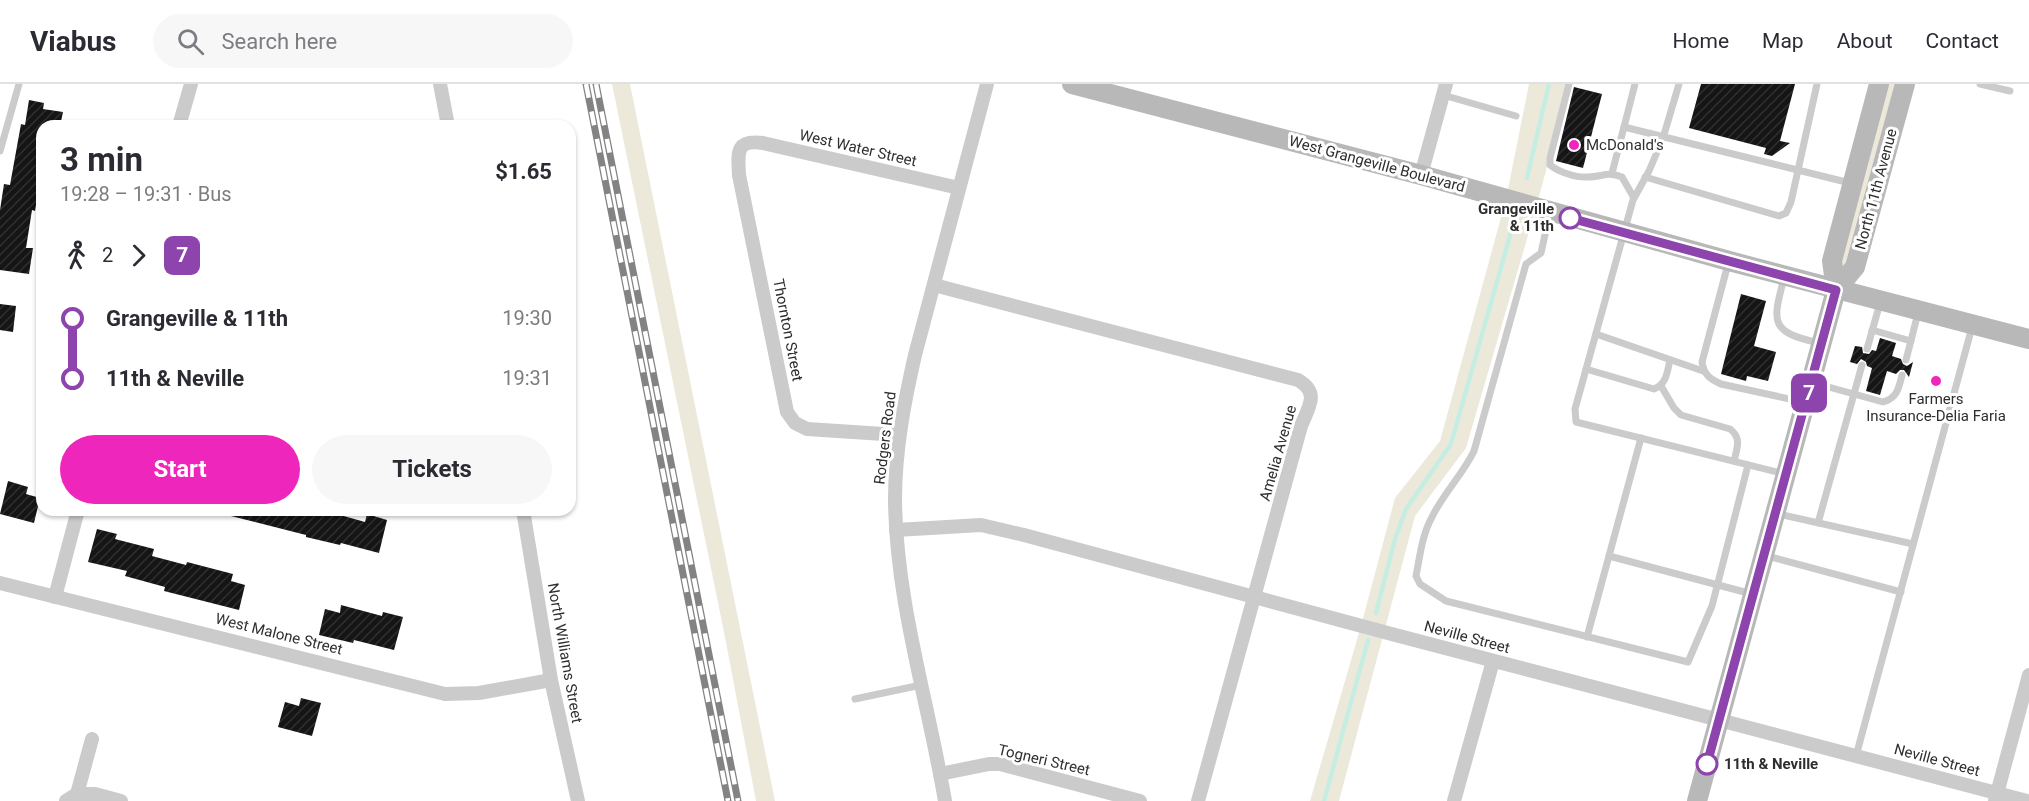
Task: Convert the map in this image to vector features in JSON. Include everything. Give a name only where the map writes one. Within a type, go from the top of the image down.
[{"type":"main road","name":"West Grangeville Boulevard","points":[[1072,84],[1421,175],[1836,290],[2029,339]]},
{"type":"main road","name":"North 11th Avenue","points":[[1697,801],[1836,290],[1832,261],[1879,84]]},
{"type":"main road","name":"North 11th Avenue","points":[[1836,290],[1855,267],[1905,84]]},
{"type":"street","points":[[181,120],[191,84]]},
{"type":"street","points":[[440,84],[447,120]]},
{"type":"street","name":"Rodgers Road","points":[[945,801],[904,589],[896,530],[896,469],[905,396],[987,84]]},
{"type":"street","points":[[1421,175],[1444,90]]},
{"type":"street","name":"West Water Street","points":[[749,141],[959,189]]},
{"type":"street","name":"Thornton Street","points":[[749,141],[743,144],[738,156],[739,175],[787,412],[795,423],[807,429],[899,435]]},
{"type":"street","name":"Amelia Avenue","points":[[934,285],[1298,380],[1308,386],[1311,391],[1311,400],[1301,426],[1198,801]]},
{"type":"street","points":[[55,597],[76,516]]},
{"type":"street","name":"North Williams Street","points":[[524,516],[551,680],[578,801]]},
{"type":"street","name":"Neville Street","points":[[896,530],[981,525],[1024,535],[1856,756],[1996,797],[2027,801]]},
{"type":"street","name":"West Malone Street","points":[[0,583],[445,694],[479,693],[551,680]]},
{"type":"street","points":[[1454,801],[1493,661]]},
{"type":"street","points":[[1996,797],[2029,675]]},
{"type":"street","points":[[92,739],[71,797],[95,794],[121,801]]},
{"type":"street","name":"Togneri Street","points":[[940,774],[1000,764],[1140,801]]},
{"type":"lane","points":[[0,151],[19,84]]},
{"type":"lane","points":[[1569,84],[1550,165],[1586,178],[1612,173],[1622,177],[1634,198]]},
{"type":"lane","points":[[1612,173],[1635,84]]},
{"type":"lane","points":[[1679,84],[1663,138],[1634,198],[1575,409],[1576,422],[1786,474]]},
{"type":"lane","points":[[1645,177],[1779,216],[1786,213],[1791,202],[1817,84]]},
{"type":"lane","points":[[1980,84],[2010,91]]},
{"type":"lane","points":[[1444,90],[1516,116]]},
{"type":"lane","points":[[1624,127],[1852,184]]},
{"type":"lane","points":[[1550,212],[1541,253],[1526,264],[1474,451],[1467,465],[1432,515],[1426,529],[1416,576],[1420,584],[1446,601],[1688,662],[1712,606],[1748,465]]},
{"type":"lane","points":[[1729,261],[1702,362],[1704,371],[1711,380],[1721,384],[1806,403]]},
{"type":"lane","points":[[1785,276],[1776,309],[1775,318],[1778,324],[1783,330],[1800,339],[1822,344]]},
{"type":"lane","points":[[1867,349],[1881,301]]},
{"type":"lane","points":[[1906,360],[1919,311]]},
{"type":"lane","points":[[1856,756],[1972,325]]},
{"type":"lane","points":[[1872,330],[1911,341]]},
{"type":"lane","points":[[1596,334],[1704,371]]},
{"type":"lane","points":[[1586,369],[1654,389],[1666,380],[1670,360]]},
{"type":"lane","points":[[1818,522],[1862,365]]},
{"type":"lane","points":[[1812,382],[1875,401],[1890,400],[1896,395],[1902,375]]},
{"type":"lane","points":[[1661,386],[1681,415],[1730,429],[1736,434],[1738,441],[1734,461]]},
{"type":"lane","points":[[1587,636],[1641,438]]},
{"type":"lane","points":[[1776,513],[1913,544]]},
{"type":"lane","points":[[1764,555],[1901,592]]},
{"type":"lane","points":[[1609,556],[1754,594]]},
{"type":"lane","points":[[855,699],[921,685]]},
{"type":"shaded area","points":[[612,84],[630,84],[775,801],[756,801],[724,632]]},
{"type":"shaded area","points":[[1529,84],[1569,84],[1536,208],[1466,448],[1415,516],[1339,801],[1310,801],[1361,626],[1395,498],[1440,441],[1506,199]]},
{"type":"shaded area","points":[[1879,84],[1905,84],[1855,267],[1836,290],[1832,261]]},
{"type":"building","points":[[1701,84],[1795,84],[1780,141],[1790,143],[1772,156],[1764,154],[1766,148],[1689,128]]},
{"type":"building","points":[[1574,87],[1602,94],[1583,168],[1556,161]]},
{"type":"building","points":[[29,100],[44,103],[43,109],[63,112],[61,120],[36,120],[36,205],[35,211],[32,210],[26,248],[33,248],[29,274],[0,270],[0,210],[4,184],[10,185],[21,124],[25,125]]},
{"type":"building","points":[[1741,294],[1766,301],[1754,346],[1776,352],[1768,381],[1747,376],[1746,381],[1721,374]]},
{"type":"building","points":[[0,304],[16,306],[13,332],[0,330]]},
{"type":"building","points":[[1880,338],[1896,343],[1892,356],[1901,359],[1903,364],[1907,366],[1913,362],[1909,377],[1904,370],[1896,374],[1887,371],[1880,395],[1866,391],[1872,368],[1861,359],[1857,364],[1850,362],[1855,346],[1862,347],[1863,353],[1869,354],[1872,350],[1876,351]]},
{"type":"building","points":[[8,481],[28,487],[26,494],[36,497],[34,523],[0,514]]},
{"type":"building","points":[[231,516],[344,516],[365,522],[366,516],[374,516],[387,520],[379,553],[306,537],[306,535]]},
{"type":"building","points":[[97,529],[117,534],[115,539],[154,549],[152,556],[233,574],[231,581],[245,585],[239,610],[164,591],[165,587],[125,576],[127,571],[88,562]]},
{"type":"building","points":[[341,605],[382,616],[383,612],[403,617],[394,650],[354,640],[353,643],[319,635],[325,609],[340,613]]},
{"type":"building","points":[[301,698],[321,703],[312,736],[278,727],[285,702],[299,706]]},
{"type":"waterway","points":[[1527,178],[1549,84]]},
{"type":"waterway","points":[[1376,613],[1395,539],[1406,509],[1451,444],[1511,232]]},
{"type":"waterway","points":[[1324,801],[1368,640]]},
{"type":"railway","points":[[586,84],[728,801]]},
{"type":"railway","points":[[596,84],[738,801]]},
{"type":"bus line","name":"7","points":[[1570,218],[1836,290],[1707,764]]},
{"type":"place","name":"McDonald's","points":[[1574,145]]},
{"type":"place","name":"Grangeville & 11th","points":[[1570,218]]},
{"type":"place","name":"Farmers Insurance-Delia Faria","points":[[1936,381]]},
{"type":"place","name":"11th & Neville","points":[[1707,764]]}]
